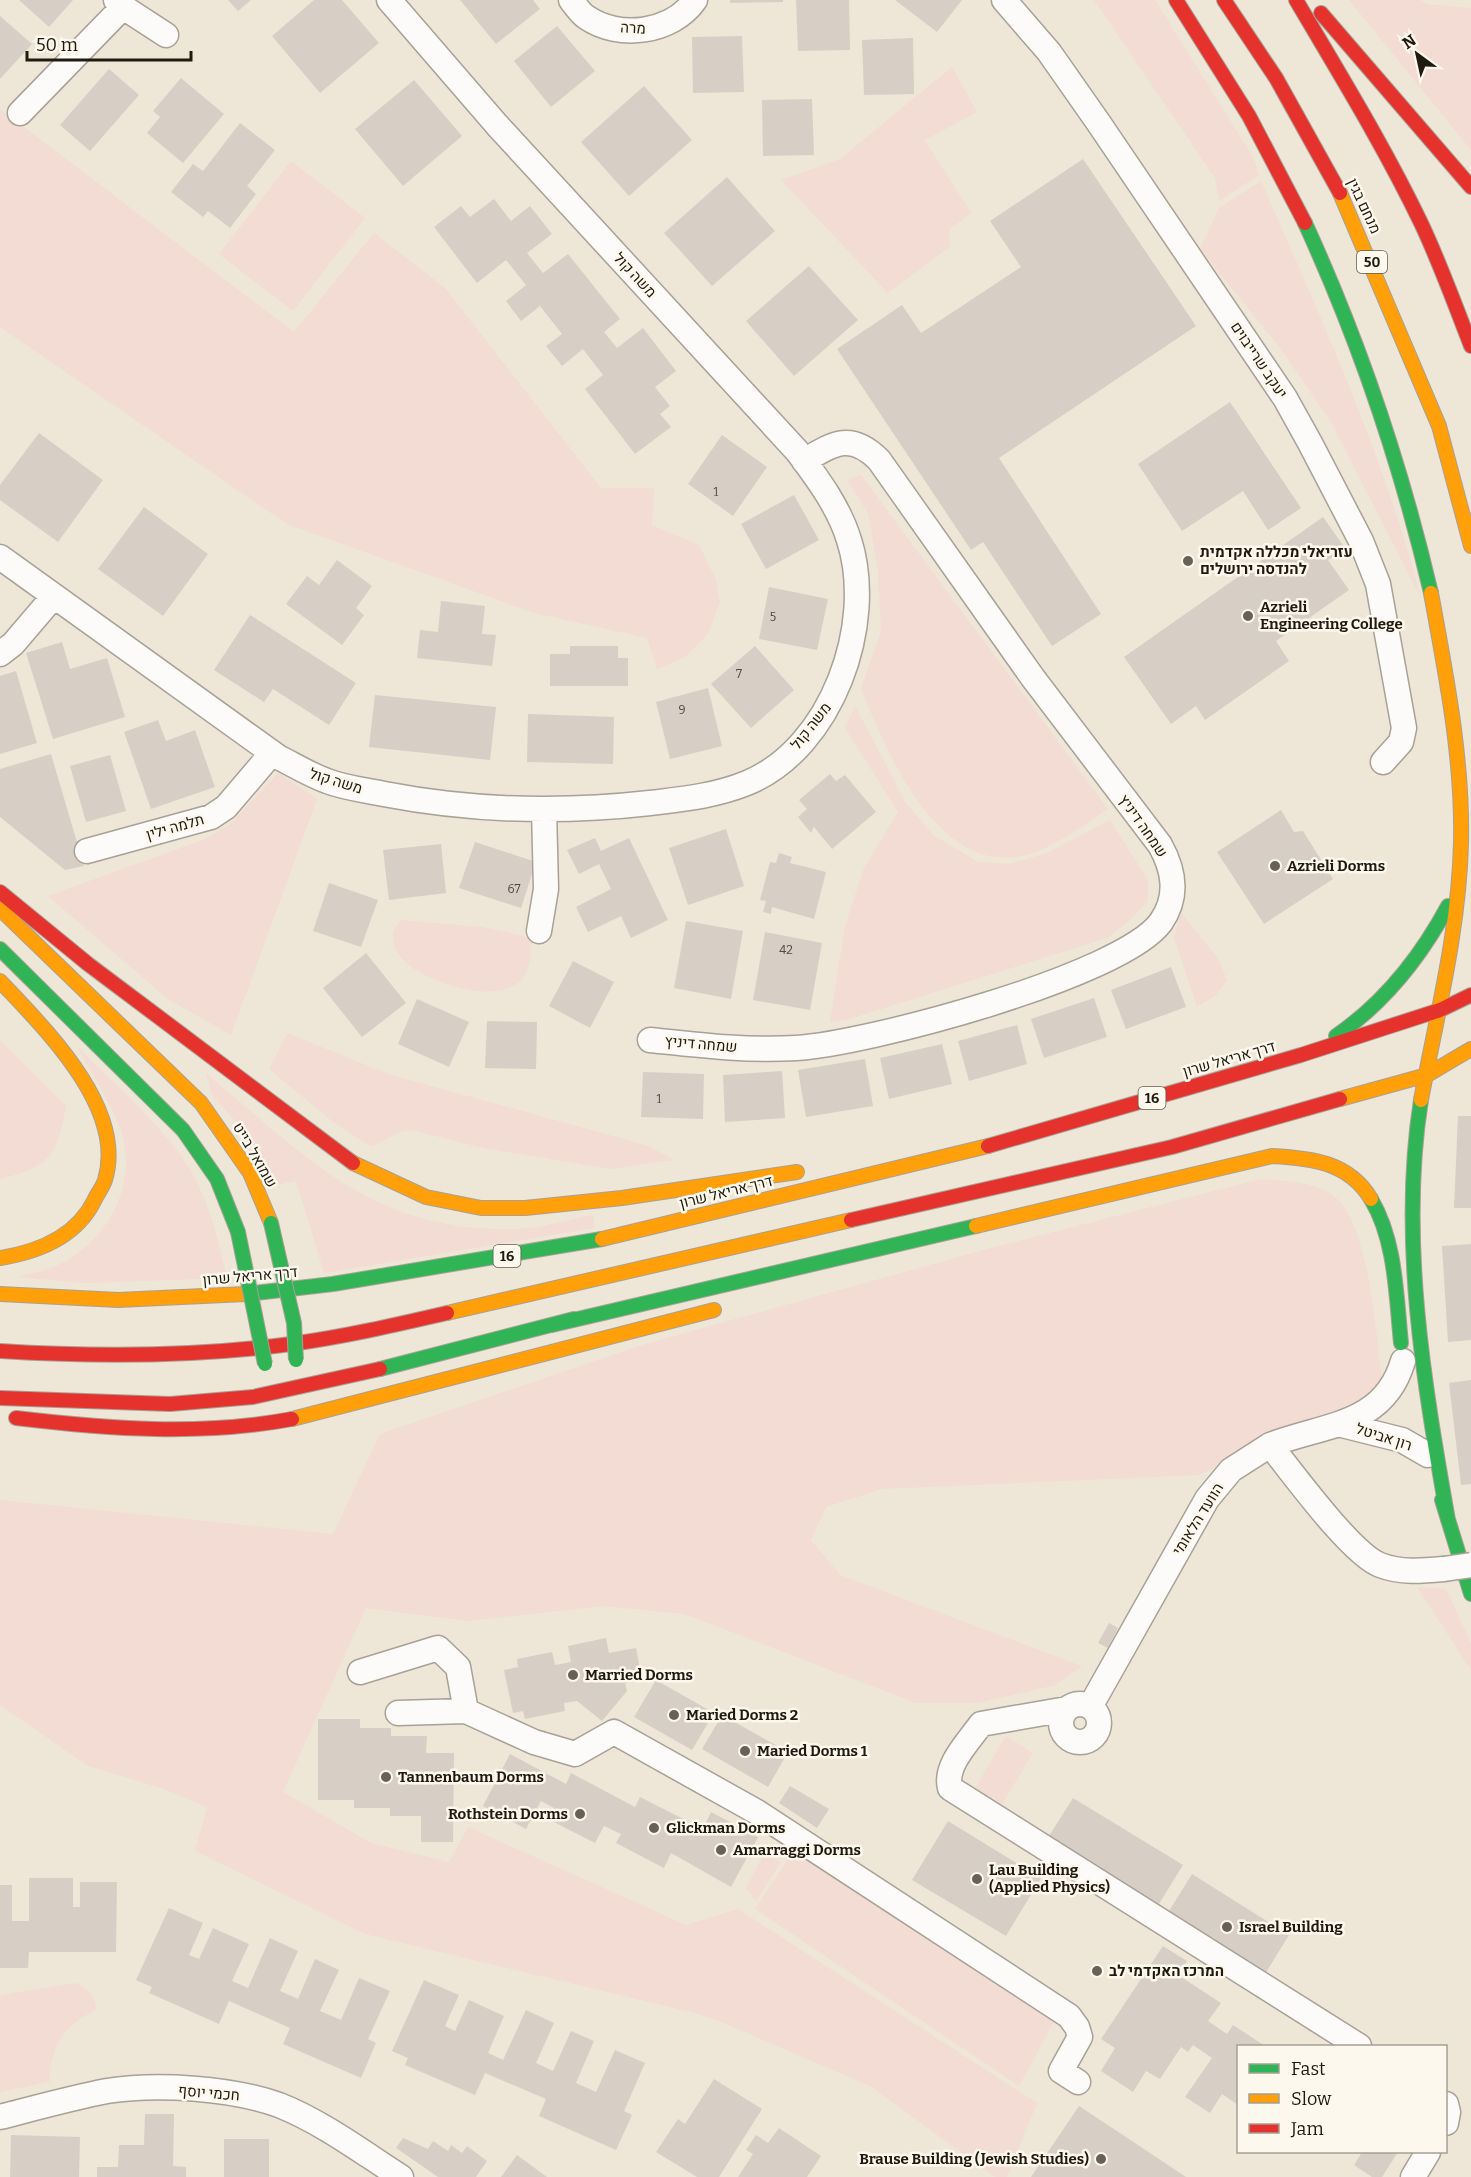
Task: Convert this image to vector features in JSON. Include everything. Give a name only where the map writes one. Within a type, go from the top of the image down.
[{"type":"main road","points":[[1176,0],[1220,68],[1271,155],[1312,238],[1341,304],[1390,439],[1425,565],[1458,748],[1461,844],[1440,1010],[1417,1135],[1415,1228],[1427,1389],[1448,1520]]},
{"type":"main road","name":"מנחם בגין","points":[[1224,0],[1276,78],[1347,207],[1439,426],[1471,546]]},
{"type":"main road","points":[[1296,0],[1384,151],[1414,208],[1440,266],[1471,346]]},
{"type":"main road","points":[[1310,0],[1471,187]]},
{"type":"main road","points":[[1301,1055],[1340,1033],[1395,983],[1424,948],[1457,888]]},
{"type":"main road","points":[[0,892],[88,964],[222,1063],[335,1152],[366,1171],[426,1197],[481,1208],[525,1208],[622,1198],[807,1171]]},
{"type":"main road","name":"שמואל בייט","points":[[0,909],[201,1103],[250,1173],[271,1223],[294,1323],[296,1360],[292,1379],[285,1392]]},
{"type":"main road","points":[[0,949],[183,1130],[217,1179],[238,1232],[265,1364],[274,1380],[285,1392]]},
{"type":"main road","points":[[0,981],[63,1053],[81,1078],[97,1104],[106,1130],[108,1152],[104,1178],[94,1204],[78,1226],[62,1239],[39,1251],[0,1258]]},
{"type":"main road","name":"16","points":[[1440,1010],[1471,995]]},
{"type":"main road","name":"דרך אריאל שרון","points":[[0,1294],[118,1300],[234,1296],[333,1284],[596,1241],[1004,1142],[1301,1055],[1440,1010]]},
{"type":"main road","points":[[975,1206],[1172,1147],[1427,1075],[1453,1062],[1471,1049]]},
{"type":"main road","points":[[853,1164],[1004,1142]]},
{"type":"main road","points":[[0,1352],[109,1356],[279,1346],[389,1326],[1172,1147]]},
{"type":"main road","points":[[0,1398],[170,1404],[211,1402],[285,1392],[552,1325],[1272,1156],[1315,1157],[1343,1171],[1369,1194],[1384,1218],[1390,1241],[1403,1361],[1409,1385]]},
{"type":"main road","points":[[952,1246],[1134,1190]]},
{"type":"main road","points":[[552,1325],[886,1232]]},
{"type":"main road","points":[[0,1415],[64,1424],[221,1428],[255,1425],[348,1406],[726,1307]]},
{"type":"main road","points":[[1414,1406],[1471,1594]]},
{"type":"street","name":"משה קול","points":[[0,557],[273,753],[306,772],[351,787],[433,803],[544,809],[617,806],[699,798],[725,791],[768,772],[788,756],[823,715],[836,693],[847,663],[856,601],[850,542],[842,519],[804,461],[496,125],[389,0]]},
{"type":"street","name":"מרה","points":[[571,0],[585,17],[603,25],[636,30],[661,27],[690,7],[695,0]]},
{"type":"street","name":"יעקב שרייבוים","points":[[1004,0],[1048,52],[1098,122],[1285,398],[1361,541],[1378,584],[1404,728],[1401,742],[1383,762]]},
{"type":"street","points":[[20,113],[120,4],[166,35]]},
{"type":"street","name":"שמחה דיניץ","points":[[650,1040],[725,1047],[797,1048],[868,1038],[1007,998],[1101,964],[1149,935],[1167,912],[1172,897],[1172,872],[1160,845],[1046,696],[879,460],[862,446],[845,442],[835,443],[804,461]]},
{"type":"street","points":[[0,654],[13,644],[54,596]]},
{"type":"street","name":"תלמה ילין","points":[[87,850],[211,817],[226,807],[273,753]]},
{"type":"street","points":[[539,931],[546,889],[544,809]]},
{"type":"street","name":"רון אביטל","points":[[1270,1445],[1366,1413],[1383,1399],[1395,1384],[1403,1361]]},
{"type":"street","name":"רון אביטל","points":[[1338,1424],[1402,1440],[1428,1455]]},
{"type":"street","points":[[1270,1445],[1349,1541],[1371,1561],[1399,1570],[1419,1572],[1471,1564]]},
{"type":"street","name":"הוועד הלאומי","points":[[1078,1708],[1207,1499],[1231,1470],[1270,1445]]},
{"type":"street","points":[[360,1672],[438,1648],[458,1667],[466,1711]]},
{"type":"street","points":[[1065,1736],[1060,1726],[1078,1708]]},
{"type":"street","points":[[999,1719],[1065,1736],[1077,1742],[1083,1742],[1095,1736],[1100,1724],[1099,1717],[1078,1708],[999,1719],[981,1724],[950,1769],[947,1780],[950,1788],[1357,2045]]},
{"type":"street","points":[[398,1713],[466,1711],[534,1742],[575,1754],[615,1732],[757,1812],[1069,2016],[1077,2027],[1080,2037],[1061,2071],[1078,2082]]},
{"type":"street","name":"חכמי יוסף","points":[[0,2117],[108,2091],[193,2090],[235,2094],[278,2105],[300,2115],[401,2177]]},
{"type":"street","points":[[1413,2177],[1427,2153]]},
{"type":"shaded area","points":[[1094,0],[1155,0],[1253,157],[1259,175],[1219,201],[1215,178]]},
{"type":"shaded area","points":[[1349,0],[1420,0],[1426,4],[1471,8],[1471,150]]},
{"type":"shaded area","points":[[952,67],[977,112],[925,140],[971,213],[949,230],[950,247],[888,293],[781,180],[840,159]]},
{"type":"shaded area","points":[[0,109],[294,332],[374,233],[445,288],[601,488],[654,488],[652,525],[699,545],[716,580],[720,602],[708,634],[685,657],[657,669],[647,638],[534,613],[287,524],[0,327]]},
{"type":"shaded area","points":[[291,161],[365,218],[293,311],[219,254]]},
{"type":"shaded area","points":[[1261,181],[1328,335],[1369,438],[1406,544],[1421,598],[1332,424],[1281,349],[1200,249],[1219,208]]},
{"type":"shaded area","points":[[861,475],[1108,809],[1053,844],[1033,853],[1000,858],[971,850],[945,832],[923,807],[903,778],[886,746],[861,689],[881,631],[878,572],[868,513],[847,480]]},
{"type":"shaded area","points":[[855,706],[906,803],[933,835],[978,862],[1009,864],[1047,853],[1110,820],[1148,880],[1148,901],[1129,921],[1107,938],[846,1020],[830,1022],[845,926],[864,868],[898,812],[845,728]]},
{"type":"shaded area","points":[[278,773],[317,799],[231,1035],[168,999],[48,896],[205,839],[229,825]]},
{"type":"shaded area","points":[[1181,913],[1218,958],[1227,980],[1216,995],[1197,1007],[1174,938]]},
{"type":"shaded area","points":[[401,920],[481,927],[531,937],[528,969],[523,978],[509,988],[487,991],[462,988],[437,980],[414,969],[398,954],[393,937]]},
{"type":"shaded area","points":[[287,1033],[388,1074],[649,1146],[674,1160],[610,1169],[483,1148],[412,1130],[400,1132],[371,1147],[332,1121],[269,1069]]},
{"type":"shaded area","points":[[0,1040],[66,1106],[59,1137],[48,1157],[30,1170],[0,1179]]},
{"type":"shaded area","points":[[77,1046],[139,1107],[182,1157],[209,1211],[227,1278],[85,1283],[17,1277],[62,1263],[79,1252],[107,1223],[123,1187],[126,1168],[125,1148],[120,1128]]},
{"type":"shaded area","points":[[206,1073],[311,1161],[382,1204],[422,1218],[466,1227],[517,1229],[593,1215],[594,1228],[324,1273],[296,1181],[271,1186],[242,1129],[212,1095]]},
{"type":"shaded area","points":[[1261,1179],[1300,1183],[1319,1188],[1335,1197],[1347,1211],[1364,1258],[1370,1287],[1383,1390],[1199,1475],[882,1489],[826,1507],[811,1540],[840,1575],[1082,1666],[1056,1685],[978,1703],[916,1703],[685,1614],[603,1606],[467,1621],[366,1608],[283,1792],[371,1843],[449,1862],[468,1827],[686,1925],[738,1909],[1037,2103],[1007,2177],[995,2177],[870,2086],[724,2023],[695,2013],[365,1934],[195,1851],[207,1807],[164,1789],[88,1766],[0,1705],[0,1500],[333,1534],[380,1434],[645,1344],[991,1248]]},
{"type":"shaded area","points":[[1417,1587],[1446,1589],[1471,1643],[1471,1670]]},
{"type":"shaded area","points":[[1006,1736],[1033,1753],[1002,1804],[975,1788]]},
{"type":"shaded area","points":[[793,1852],[1057,2016],[1019,2086],[755,1909]]},
{"type":"shaded area","points":[[764,1854],[781,1862],[756,1901],[746,1888]]},
{"type":"shaded area","points":[[76,1983],[91,1994],[96,2010],[75,2023],[61,2038],[53,2057],[49,2082],[0,2092],[0,1995]]},
{"type":"building","points":[[19,0],[73,0],[49,27]]},
{"type":"building","points":[[228,0],[251,0],[238,11]]},
{"type":"building","points":[[314,0],[342,0],[379,43],[320,93],[272,36]]},
{"type":"building","points":[[460,0],[533,0],[540,9],[496,44]]},
{"type":"building","points":[[730,0],[783,0],[783,2],[730,3]]},
{"type":"building","points":[[796,0],[849,0],[850,50],[798,51]]},
{"type":"building","points":[[895,0],[962,0],[937,32]]},
{"type":"building","points":[[0,16],[32,44],[0,79]]},
{"type":"building","points":[[557,26],[595,71],[551,107],[514,61]]},
{"type":"building","points":[[742,36],[744,92],[693,93],[692,37]]},
{"type":"building","points":[[913,38],[914,94],[864,95],[862,40]]},
{"type":"building","points":[[109,69],[139,95],[90,151],[60,125]]},
{"type":"building","points":[[181,78],[224,114],[183,163],[147,133],[160,117],[153,111]]},
{"type":"building","points":[[414,80],[462,136],[403,186],[355,129]]},
{"type":"building","points":[[644,86],[692,140],[629,196],[581,142]]},
{"type":"building","points":[[812,99],[814,155],[763,156],[762,100]]},
{"type":"building","points":[[240,123],[275,150],[247,186],[256,194],[230,228],[208,211],[203,217],[171,192],[193,164],[203,171]]},
{"type":"building","points":[[1083,159],[1196,326],[999,458],[1101,614],[1052,646],[983,542],[971,550],[837,349],[902,305],[921,333],[1021,267],[990,221]]},
{"type":"building","points":[[727,177],[775,231],[712,286],[664,233]]},
{"type":"building","points":[[494,199],[511,221],[530,206],[552,234],[527,253],[543,273],[568,254],[620,319],[604,332],[617,348],[643,328],[676,371],[655,387],[670,406],[660,414],[671,427],[635,454],[585,389],[603,375],[583,349],[562,366],[546,346],[562,334],[540,306],[521,321],[506,301],[526,285],[506,260],[477,283],[434,227],[461,206],[470,217]]},
{"type":"building","points":[[809,266],[858,320],[794,376],[746,321]]},
{"type":"building","points":[[1230,402],[1301,508],[1268,530],[1243,491],[1182,531],[1138,464]]},
{"type":"building","points":[[39,433],[103,480],[58,542],[0,500],[0,485]]},
{"type":"building","points":[[722,435],[767,467],[733,516],[688,484]]},
{"type":"building","points":[[794,495],[819,540],[766,569],[741,524]]},
{"type":"building","points":[[144,507],[208,554],[163,616],[98,569]]},
{"type":"building","name":"Azrieli Engineering College","points":[[1323,517],[1345,548],[1328,560],[1349,590],[1276,641],[1289,661],[1205,720],[1196,706],[1171,724],[1124,657]]},
{"type":"building","points":[[337,560],[372,586],[356,608],[364,615],[342,645],[286,604],[307,576],[319,585]]},
{"type":"building","points":[[769,587],[828,599],[817,650],[759,639]]},
{"type":"building","points":[[441,601],[485,606],[482,634],[496,635],[492,666],[417,658],[420,630],[438,632]]},
{"type":"building","points":[[250,615],[356,683],[329,725],[273,689],[264,702],[214,670]]},
{"type":"building","points":[[62,642],[70,669],[107,658],[125,717],[53,739],[26,653]]},
{"type":"building","points":[[570,646],[618,646],[618,658],[628,658],[628,686],[550,686],[550,654],[570,654]]},
{"type":"building","points":[[755,646],[794,690],[751,728],[711,684]]},
{"type":"building","points":[[16,671],[37,743],[0,754],[0,676]]},
{"type":"building","points":[[708,688],[722,746],[670,759],[656,702]]},
{"type":"building","points":[[375,695],[496,707],[490,760],[369,747]]},
{"type":"building","points":[[528,714],[614,717],[613,764],[527,762]]},
{"type":"building","points":[[158,720],[166,741],[195,730],[215,787],[151,809],[124,732]]},
{"type":"building","points":[[51,754],[84,866],[65,870],[0,817],[0,769]]},
{"type":"building","points":[[110,755],[126,811],[86,822],[70,766]]},
{"type":"building","points":[[830,774],[836,781],[845,775],[876,812],[832,849],[814,827],[811,833],[798,817],[807,809],[799,800]]},
{"type":"building","name":"Azrieli Dorms","points":[[1281,810],[1294,832],[1303,831],[1333,879],[1264,924],[1217,852]]},
{"type":"building","points":[[726,829],[744,886],[688,905],[669,848]]},
{"type":"building","points":[[595,838],[601,851],[629,838],[668,920],[631,938],[621,916],[588,932],[576,907],[611,889],[599,864],[579,874],[567,850]]},
{"type":"building","points":[[475,842],[536,862],[521,908],[459,888]]},
{"type":"building","points":[[441,844],[446,893],[389,900],[383,850]]},
{"type":"building","points":[[779,853],[792,857],[790,863],[826,872],[814,919],[772,907],[771,914],[763,912],[766,901],[760,900],[770,862],[776,863]]},
{"type":"building","points":[[329,883],[378,900],[361,947],[313,931]]},
{"type":"building","points":[[686,921],[743,931],[731,999],[674,988]]},
{"type":"building","points":[[765,932],[822,943],[810,1010],[753,1000]]},
{"type":"building","points":[[366,953],[406,1003],[362,1037],[323,988]]},
{"type":"building","points":[[573,961],[614,982],[590,1028],[549,1006]]},
{"type":"building","points":[[1171,967],[1186,1007],[1126,1029],[1111,990]]},
{"type":"building","points":[[1094,998],[1107,1037],[1044,1058],[1031,1019]]},
{"type":"building","points":[[417,999],[469,1022],[449,1067],[398,1044]]},
{"type":"building","points":[[487,1021],[537,1022],[536,1069],[485,1068]]},
{"type":"building","points":[[1017,1025],[1027,1064],[969,1081],[958,1041]]},
{"type":"building","points":[[942,1044],[952,1084],[889,1099],[880,1058]]},
{"type":"building","points":[[865,1059],[873,1106],[806,1117],[798,1070]]},
{"type":"building","points":[[782,1071],[785,1118],[725,1122],[723,1075]]},
{"type":"building","points":[[643,1072],[704,1074],[703,1119],[641,1117]]},
{"type":"building","points":[[1458,1116],[1471,1116],[1471,1208],[1454,1208]]},
{"type":"building","points":[[1471,1244],[1471,1340],[1448,1342],[1442,1246]]},
{"type":"building","points":[[1471,1380],[1471,1484],[1461,1485],[1449,1383]]},
{"type":"building","points":[[1109,1623],[1118,1628],[1108,1648],[1098,1643]]},
{"type":"building","name":"Married Dorms","points":[[606,1638],[609,1653],[636,1648],[642,1680],[625,1683],[627,1691],[602,1721],[577,1701],[564,1703],[565,1711],[525,1719],[523,1711],[513,1713],[504,1670],[518,1667],[517,1659],[552,1652],[555,1665],[571,1662],[568,1646]]},
{"type":"building","name":"Maried Dorms 2","points":[[656,1680],[714,1713],[692,1750],[634,1717]]},
{"type":"building","name":"Maried Dorms 1","points":[[722,1715],[788,1752],[768,1787],[702,1749]]},
{"type":"building","name":"Tannenbaum Dorms","points":[[318,1719],[360,1719],[360,1728],[391,1728],[391,1736],[427,1736],[426,1753],[454,1753],[453,1842],[421,1842],[421,1816],[390,1816],[390,1808],[354,1808],[354,1800],[318,1800]]},
{"type":"building","points":[[510,1754],[566,1784],[571,1773],[635,1807],[640,1797],[703,1829],[711,1812],[758,1837],[731,1887],[671,1853],[664,1868],[616,1843],[621,1834],[604,1826],[595,1843],[548,1819],[554,1808],[541,1801],[526,1829],[483,1806]]},
{"type":"building","points":[[790,1786],[829,1809],[817,1828],[779,1803]]},
{"type":"building","points":[[1073,1798],[1183,1865],[1154,1912],[1044,1844]]},
{"type":"building","name":"Lau Building (Applied Physics)","points":[[948,1821],[1041,1878],[1006,1936],[912,1880]]},
{"type":"building","name":"Israel Building","points":[[1192,1874],[1289,1935],[1262,1979],[1164,1919]]},
{"type":"building","points":[[29,1878],[73,1878],[73,1907],[80,1907],[80,1882],[117,1882],[116,1952],[29,1952],[28,1968],[0,1968],[0,1885],[12,1885],[12,1921],[29,1921]]},
{"type":"building","points":[[169,1908],[203,1923],[189,1955],[199,1959],[213,1928],[249,1944],[232,1981],[248,1988],[270,1938],[298,1951],[280,1991],[298,1999],[315,1959],[339,1970],[320,2011],[341,2020],[359,1978],[390,1991],[368,2039],[376,2043],[361,2078],[283,2044],[290,2028],[229,2001],[219,2024],[149,1993],[152,1987],[136,1980]]},
{"type":"building","points":[[1163,1946],[1187,1961],[1178,1975],[1221,2003],[1208,2021],[1227,2034],[1233,2025],[1263,2045],[1237,2045],[1237,2104],[1222,2094],[1210,2113],[1185,2097],[1212,2058],[1193,2045],[1188,2052],[1181,2047],[1160,2079],[1146,2071],[1133,2092],[1101,2071],[1115,2048],[1101,2039]]},
{"type":"building","points":[[424,1980],[459,1995],[445,2026],[455,2031],[469,2000],[504,2016],[488,2053],[503,2060],[526,2010],[554,2023],[536,2063],[553,2071],[571,2031],[594,2041],[576,2083],[596,2092],[615,2050],[645,2063],[624,2111],[632,2115],[616,2150],[539,2116],[546,2099],[485,2073],[475,2095],[405,2065],[408,2058],[392,2051]]},
{"type":"building","points":[[714,2079],[762,2109],[719,2177],[697,2177],[656,2152],[678,2119],[685,2124]]},
{"type":"building","name":"Brause Building (Jewish Studies)","points":[[1079,2106],[1132,2141],[1186,2177],[1031,2177]]},
{"type":"building","points":[[145,2114],[174,2114],[173,2166],[186,2167],[186,2177],[97,2177],[97,2167],[118,2167],[119,2145],[144,2145]]},
{"type":"building","points":[[779,2128],[821,2156],[807,2177],[738,2177],[753,2154],[746,2150],[756,2135],[768,2143]]},
{"type":"building","points":[[11,2135],[80,2137],[79,2177],[10,2177]]},
{"type":"building","points":[[403,2138],[428,2149],[433,2141],[448,2151],[451,2145],[462,2153],[467,2146],[487,2161],[476,2177],[438,2177],[396,2148]]},
{"type":"building","points":[[224,2139],[269,2139],[269,2177],[224,2177]]},
{"type":"building","points":[[1361,2153],[1397,2153],[1382,2177],[1372,2177],[1354,2165]]},
{"type":"building","points":[[517,2155],[547,2177],[501,2177]]},
{"type":"traffic: fast","points":[[1305,223],[1344,313],[1377,405],[1406,498],[1431,593]]},
{"type":"traffic: fast","points":[[1336,1036],[1370,1009],[1399,978],[1425,944],[1448,906]]},
{"type":"traffic: fast","points":[[0,949],[183,1130],[217,1179],[238,1232]]},
{"type":"traffic: fast","points":[[1421,1100],[1415,1152],[1413,1205],[1417,1311],[1423,1364],[1448,1520]]},
{"type":"traffic: fast","points":[[1371,1199],[1386,1232],[1394,1269],[1401,1343]]},
{"type":"traffic: fast","points":[[271,1223],[294,1323],[296,1360]]},
{"type":"traffic: fast","points":[[552,1325],[976,1226]]},
{"type":"traffic: fast","points":[[238,1232],[265,1364]]},
{"type":"traffic: fast","points":[[246,1294],[333,1284],[602,1239]]},
{"type":"traffic: fast","points":[[380,1369],[574,1319]]},
{"type":"traffic: fast","points":[[1442,1500],[1471,1594]]},
{"type":"traffic: slow","points":[[1340,193],[1439,426],[1471,546]]},
{"type":"traffic: slow","points":[[1421,1100],[1452,940],[1461,843],[1456,749],[1448,686],[1431,593]]},
{"type":"traffic: slow","points":[[0,909],[201,1103],[250,1173],[271,1223]]},
{"type":"traffic: slow","points":[[0,981],[38,1022],[77,1071],[93,1098],[104,1125],[109,1153],[104,1183],[86,1214],[77,1224],[42,1247],[0,1258]]},
{"type":"traffic: slow","points":[[1340,1099],[1427,1075],[1471,1049]]},
{"type":"traffic: slow","points":[[602,1239],[988,1146]]},
{"type":"traffic: slow","points":[[976,1226],[1272,1156],[1301,1158],[1328,1164],[1352,1177],[1371,1199]]},
{"type":"traffic: slow","points":[[353,1163],[426,1197],[481,1208],[525,1208],[622,1198],[797,1172]]},
{"type":"traffic: slow","points":[[447,1313],[851,1220]]},
{"type":"traffic: slow","points":[[0,1294],[118,1300],[246,1294]]},
{"type":"traffic: slow","points":[[292,1419],[714,1310]]},
{"type":"traffic: jam","points":[[1176,0],[1249,116],[1305,223]]},
{"type":"traffic: jam","points":[[1224,0],[1276,78],[1340,193]]},
{"type":"traffic: jam","points":[[1296,0],[1407,194],[1435,253],[1471,346]]},
{"type":"traffic: jam","points":[[1321,13],[1471,187]]},
{"type":"traffic: jam","points":[[0,892],[88,964],[353,1163]]},
{"type":"traffic: jam","points":[[988,1146],[1301,1055],[1440,1010],[1471,995]]},
{"type":"traffic: jam","points":[[851,1220],[1172,1147],[1340,1099]]},
{"type":"traffic: jam","points":[[0,1351],[109,1355],[182,1354],[255,1348],[330,1338],[447,1313]]},
{"type":"traffic: jam","points":[[0,1398],[170,1404],[253,1397],[380,1369]]},
{"type":"traffic: jam","points":[[16,1418],[154,1429],[223,1428],[292,1419]]},
{"type":"place","name":"עזריאלי מכללה אקדמית להנדסה ירושלים","points":[[1188,561]]},
{"type":"place","name":"Azrieli Engineering College","points":[[1248,616]]},
{"type":"place","name":"Azrieli Dorms","points":[[1275,866]]},
{"type":"place","name":"Married Dorms","points":[[573,1675]]},
{"type":"place","name":"Maried Dorms 2","points":[[674,1715]]},
{"type":"place","name":"Maried Dorms 1","points":[[745,1751]]},
{"type":"place","name":"Tannenbaum Dorms","points":[[386,1777]]},
{"type":"place","name":"Rothstein Dorms","points":[[580,1814]]},
{"type":"place","name":"Glickman Dorms","points":[[654,1828]]},
{"type":"place","name":"Amarraggi Dorms","points":[[721,1850]]},
{"type":"place","name":"Lau Building (Applied Physics)","points":[[977,1879]]},
{"type":"place","name":"Israel Building","points":[[1227,1927]]},
{"type":"place","name":"המרכז האקדמי לב","points":[[1097,1971]]},
{"type":"place","name":"Brause Building (Jewish Studies)","points":[[1101,2159]]}]
